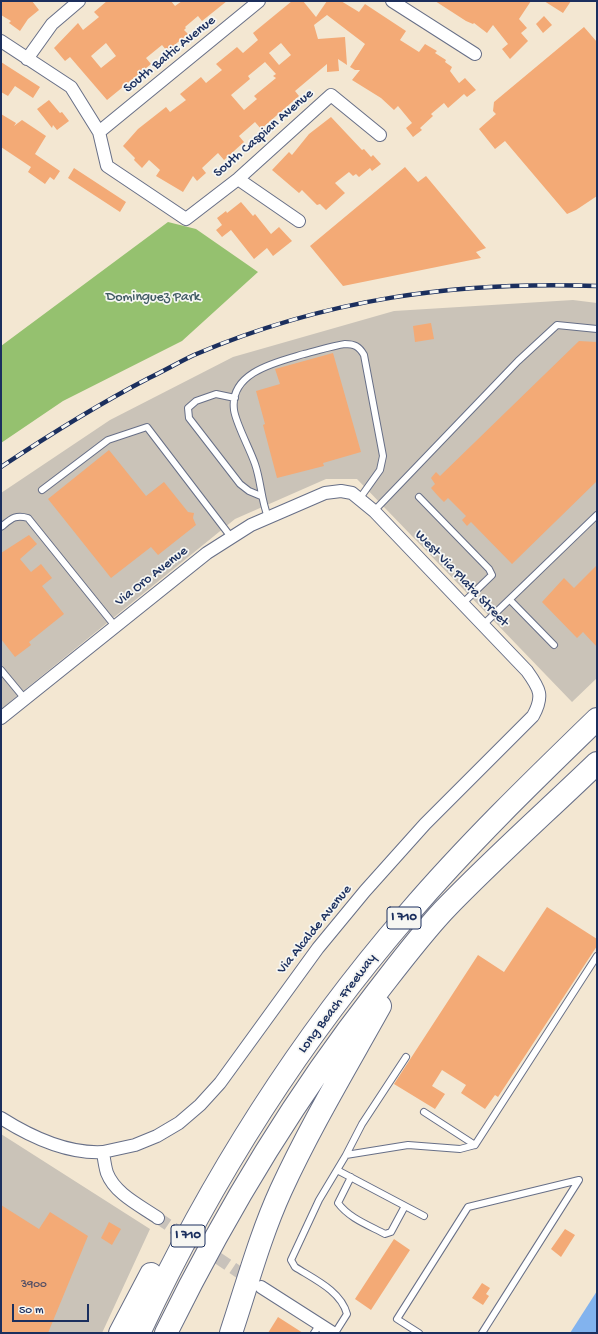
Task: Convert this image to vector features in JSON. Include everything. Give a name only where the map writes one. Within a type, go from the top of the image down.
[{"type":"highway","name":"Long Beach Freeway","points":[[139,1333],[181,1249],[241,1142],[316,1032],[364,967],[408,914],[502,811],[597,719]]},
{"type":"highway","name":"Long Beach Freeway","points":[[167,1333],[212,1243],[275,1136],[355,1020],[444,911],[597,763]]},
{"type":"highway","points":[[231,1333],[265,1230],[281,1191],[302,1147],[414,946]]},
{"type":"highway","points":[[120,1333],[157,1263],[214,1167],[241,1142]]},
{"type":"street","points":[[27,59],[52,24],[79,1]]},
{"type":"street","name":"South Baltic Avenue","points":[[99,132],[259,1]]},
{"type":"street","points":[[392,1],[475,54]]},
{"type":"street","points":[[1,41],[71,87],[99,132]]},
{"type":"street","name":"South Caspian Avenue","points":[[99,132],[107,166],[186,219],[238,179],[331,95],[380,135]]},
{"type":"street","points":[[238,179],[299,221]]},
{"type":"street","name":"West Via Plata Street","points":[[341,491],[352,493],[374,511],[484,624],[532,677],[540,694],[539,704]]},
{"type":"street","name":"Via Oro Avenue","points":[[1,718],[207,553],[231,537],[268,517],[325,493],[341,491]]},
{"type":"street","name":"Via Alcalde Avenue","points":[[1,1118],[40,1139],[67,1149],[103,1152],[135,1145],[157,1136],[179,1123],[200,1105],[220,1083],[318,948],[366,891],[425,824],[528,721],[539,704]]},
{"type":"street","points":[[103,1152],[107,1173],[112,1183],[120,1191],[158,1218]]},
{"type":"street","points":[[261,1287],[317,1329],[334,1333]]},
{"type":"lane","points":[[374,511],[518,361],[558,325],[597,329]]},
{"type":"lane","points":[[268,517],[261,496],[255,466],[234,410],[235,398],[238,390],[247,378],[264,366],[336,345],[353,344],[361,349],[364,355],[383,456],[380,470],[360,498]]},
{"type":"lane","points":[[235,398],[216,394],[196,401],[188,408],[187,412],[189,418],[240,484],[249,491],[261,496]]},
{"type":"lane","points":[[42,490],[108,440],[147,427],[231,537]]},
{"type":"lane","points":[[419,496],[492,575],[463,602]]},
{"type":"lane","points":[[484,624],[597,515]]},
{"type":"lane","points":[[1,526],[14,516],[28,518],[115,626]]},
{"type":"lane","points":[[510,600],[554,645]]},
{"type":"lane","points":[[1,671],[25,699]]},
{"type":"lane","points":[[346,1154],[408,1145],[460,1149],[475,1144],[597,956]]},
{"type":"lane","points":[[334,1333],[347,1314],[344,1303],[336,1294],[295,1267],[291,1260],[319,1200],[362,1124],[406,1057]]},
{"type":"lane","points":[[424,1112],[475,1144]]},
{"type":"lane","points":[[337,1170],[424,1216]]},
{"type":"lane","points":[[351,1178],[338,1203],[344,1210],[373,1228],[385,1234],[391,1232],[405,1206]]},
{"type":"lane","points":[[419,1333],[397,1319],[468,1208],[579,1180],[482,1333]]},
{"type":"shaded area","points":[[573,300],[597,303],[597,678],[572,702],[357,479],[326,479],[235,519],[1,709],[1,493],[110,420],[233,357],[394,311]]},
{"type":"shaded area","points":[[1,1134],[150,1229],[102,1333],[1,1333]]},
{"type":"green space","name":"Dominguez Park","points":[[168,222],[196,229],[258,272],[182,341],[63,401],[1,443],[1,346]]},
{"type":"water","points":[[597,1291],[597,1333],[570,1333]]},
{"type":"building","points":[[1,1],[32,1],[39,10],[28,19],[20,31],[9,23],[11,21],[1,15]]},
{"type":"building","points":[[107,1],[171,1],[175,6],[182,1],[227,1],[202,21],[198,16],[185,27],[186,28],[184,30],[188,34],[167,51],[162,45],[146,58],[151,64],[107,100],[70,57],[65,61],[54,48],[78,23],[83,30],[99,17],[94,12]],"holes":[[[106,43],[116,56],[101,68],[91,56]]]},
{"type":"building","points":[[292,1],[303,1],[316,17],[327,1],[341,1],[359,12],[365,4],[406,31],[400,40],[419,52],[425,44],[437,51],[435,53],[446,60],[445,62],[452,67],[450,71],[459,83],[465,78],[476,90],[467,97],[464,94],[448,108],[444,103],[431,114],[433,116],[420,128],[422,130],[413,137],[406,128],[412,123],[398,106],[394,110],[381,98],[352,80],[360,70],[355,70],[350,67],[365,44],[327,15],[314,25],[318,39],[345,37],[347,65],[338,59],[339,71],[327,72],[327,64],[295,91],[299,96],[261,129],[255,122],[239,136],[244,142],[224,160],[218,153],[202,168],[206,173],[197,181],[193,176],[183,192],[156,176],[160,170],[149,160],[142,168],[134,160],[135,158],[123,146],[138,129],[166,107],[170,112],[186,100],[180,94],[201,77],[206,83],[222,70],[216,64],[237,47],[243,53],[258,40],[253,33]],"holes":[[[281,43],[291,55],[279,65],[269,53]],[[265,62],[276,74],[273,76],[276,78],[254,96],[257,99],[244,110],[231,95],[250,79],[248,76]]]},
{"type":"building","points":[[435,1],[531,1],[519,19],[527,28],[521,33],[528,41],[510,59],[502,49],[508,44],[493,25],[487,33],[474,23],[473,24],[466,21]]},
{"type":"building","points":[[544,1],[571,1],[563,13]]},
{"type":"building","points":[[544,16],[552,25],[543,33],[536,24]]},
{"type":"building","points":[[584,27],[597,42],[597,196],[576,210],[567,214],[505,141],[495,149],[479,129],[496,114],[493,111],[494,102]]},
{"type":"building","points":[[1,62],[40,87],[33,98],[15,86],[8,96],[1,92]]},
{"type":"building","points":[[49,100],[69,121],[57,130],[53,125],[52,128],[37,109]]},
{"type":"building","points":[[1,114],[16,123],[14,126],[22,120],[46,136],[35,154],[60,171],[54,180],[50,177],[45,184],[28,172],[31,167],[1,147]]},
{"type":"building","points":[[331,117],[362,150],[364,149],[371,157],[373,155],[381,164],[372,171],[370,168],[359,177],[356,174],[353,176],[349,172],[335,183],[345,193],[326,210],[320,204],[317,205],[302,190],[299,193],[272,170],[289,152],[292,155],[309,134]]},
{"type":"building","points":[[405,167],[418,182],[426,176],[486,248],[476,252],[481,258],[343,286],[310,246]]},
{"type":"building","points":[[74,168],[126,202],[120,212],[68,178]]},
{"type":"building","points":[[241,202],[253,216],[255,214],[271,234],[279,227],[292,241],[273,256],[267,248],[254,259],[231,230],[222,237],[216,230],[222,225],[217,218],[226,211],[227,213]]},
{"type":"building","points":[[431,323],[434,339],[415,342],[413,326]]},
{"type":"building","points":[[579,341],[597,342],[597,481],[512,564],[471,522],[467,526],[462,520],[466,516],[448,498],[444,502],[438,496],[431,488],[435,484],[431,478],[436,472],[440,476]]},
{"type":"building","points":[[333,353],[361,452],[323,463],[324,466],[277,478],[256,391],[280,384],[275,369]]},
{"type":"building","points":[[109,450],[146,496],[164,482],[188,512],[194,513],[193,518],[196,525],[158,555],[151,547],[111,578],[48,499]]},
{"type":"building","points":[[29,535],[37,544],[20,559],[31,572],[41,564],[52,578],[42,586],[64,614],[29,642],[31,645],[15,657],[1,639],[1,553]]},
{"type":"building","points":[[597,565],[597,647],[583,632],[577,638],[542,602],[564,578],[574,588]]},
{"type":"building","points":[[547,907],[597,939],[597,946],[498,1097],[495,1095],[485,1109],[461,1093],[466,1085],[442,1070],[432,1086],[445,1094],[435,1109],[394,1084],[478,955],[504,972]]},
{"type":"building","points":[[1,1205],[39,1229],[50,1212],[88,1236],[48,1333],[1,1333]]},
{"type":"building","points":[[109,1222],[121,1229],[112,1245],[101,1238]]},
{"type":"building","points":[[565,1229],[575,1235],[561,1257],[551,1249]]},
{"type":"building","points":[[394,1239],[410,1250],[371,1310],[355,1299]]},
{"type":"building","points":[[482,1283],[490,1288],[486,1294],[489,1296],[483,1305],[472,1298]]},
{"type":"building","points":[[278,1317],[303,1333],[268,1333]]},
{"type":"tunnel","points":[[158,1218],[252,1281]]},
{"type":"railway","points":[[1,467],[92,410],[130,388],[188,358],[243,336],[292,320],[342,307],[442,291],[545,285],[597,286]]}]
